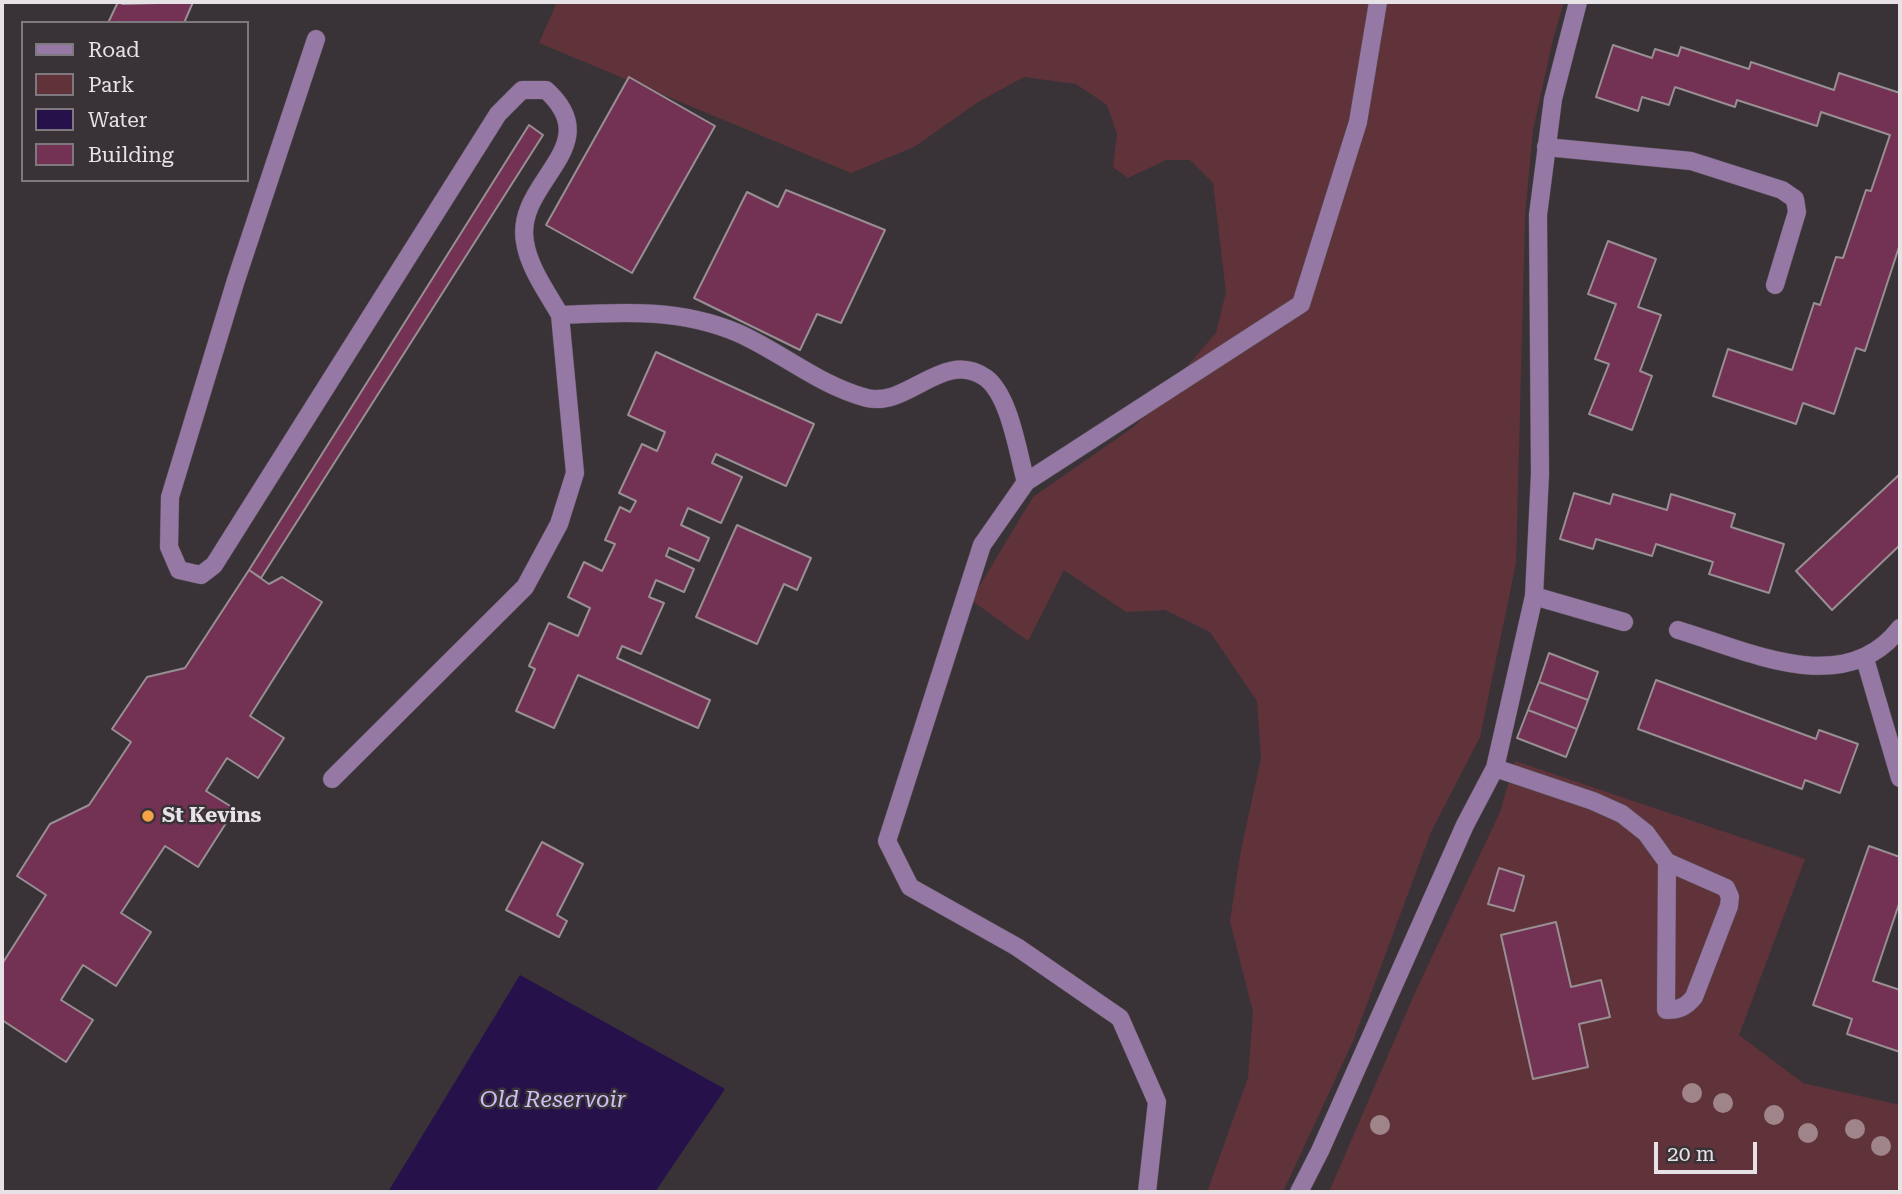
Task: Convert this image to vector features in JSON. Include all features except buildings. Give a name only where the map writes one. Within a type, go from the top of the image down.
[{"type":"street","points":[[1147,1192],[1157,1102],[1121,1018],[1017,947],[910,887],[887,841],[982,545],[1026,482],[1301,304],[1359,122],[1378,2]]},
{"type":"street","points":[[1299,1192],[1320,1152],[1465,825],[1495,768],[1534,596],[1540,474],[1538,215],[1546,147],[1563,49],[1578,2]]},
{"type":"street","points":[[316,39],[236,280],[170,497],[169,547],[179,570],[201,575],[214,565],[498,114],[522,90],[546,90],[563,105],[570,122],[566,144],[530,206],[524,240],[533,267],[560,314],[575,473],[559,524],[525,587],[332,779]]},
{"type":"street","points":[[1546,147],[1691,161],[1782,190],[1795,199],[1797,212],[1775,285]]},
{"type":"street","points":[[560,314],[635,312],[681,315],[738,333],[835,385],[869,399],[900,396],[928,377],[963,369],[987,379],[1007,410],[1026,482]]},
{"type":"street","points":[[1534,596],[1624,622]]},
{"type":"street","points":[[1678,630],[1800,666],[1836,667],[1865,659],[1900,628]]},
{"type":"street","points":[[1865,659],[1900,778]]},
{"type":"street","points":[[1495,768],[1593,801],[1622,814],[1646,833],[1667,862],[1726,888],[1730,897],[1694,997],[1687,1005],[1676,1010],[1666,1010],[1667,862]]},
{"type":"green space","points":[[557,2],[1564,2],[1533,130],[1525,216],[1516,563],[1480,737],[1431,832],[1353,1041],[1283,1192],[1207,1192],[1248,1078],[1253,1012],[1230,921],[1241,850],[1261,758],[1257,701],[1210,632],[1165,610],[1126,612],[1064,570],[1028,641],[971,600],[1033,497],[1135,426],[1216,333],[1226,292],[1213,183],[1190,160],[1166,160],[1128,178],[1113,167],[1117,134],[1107,105],[1076,84],[1024,77],[978,102],[914,147],[851,173],[539,43]]},
{"type":"green space","points":[[1515,761],[1805,859],[1739,1035],[1803,1083],[1900,1105],[1900,1192],[1329,1192],[1414,995],[1500,812]]},
{"type":"water","name":"Old Reservoir","points":[[520,975],[725,1089],[655,1192],[388,1192]]},
{"type":"place","name":"St Kevins","points":[[148,816]]}]
